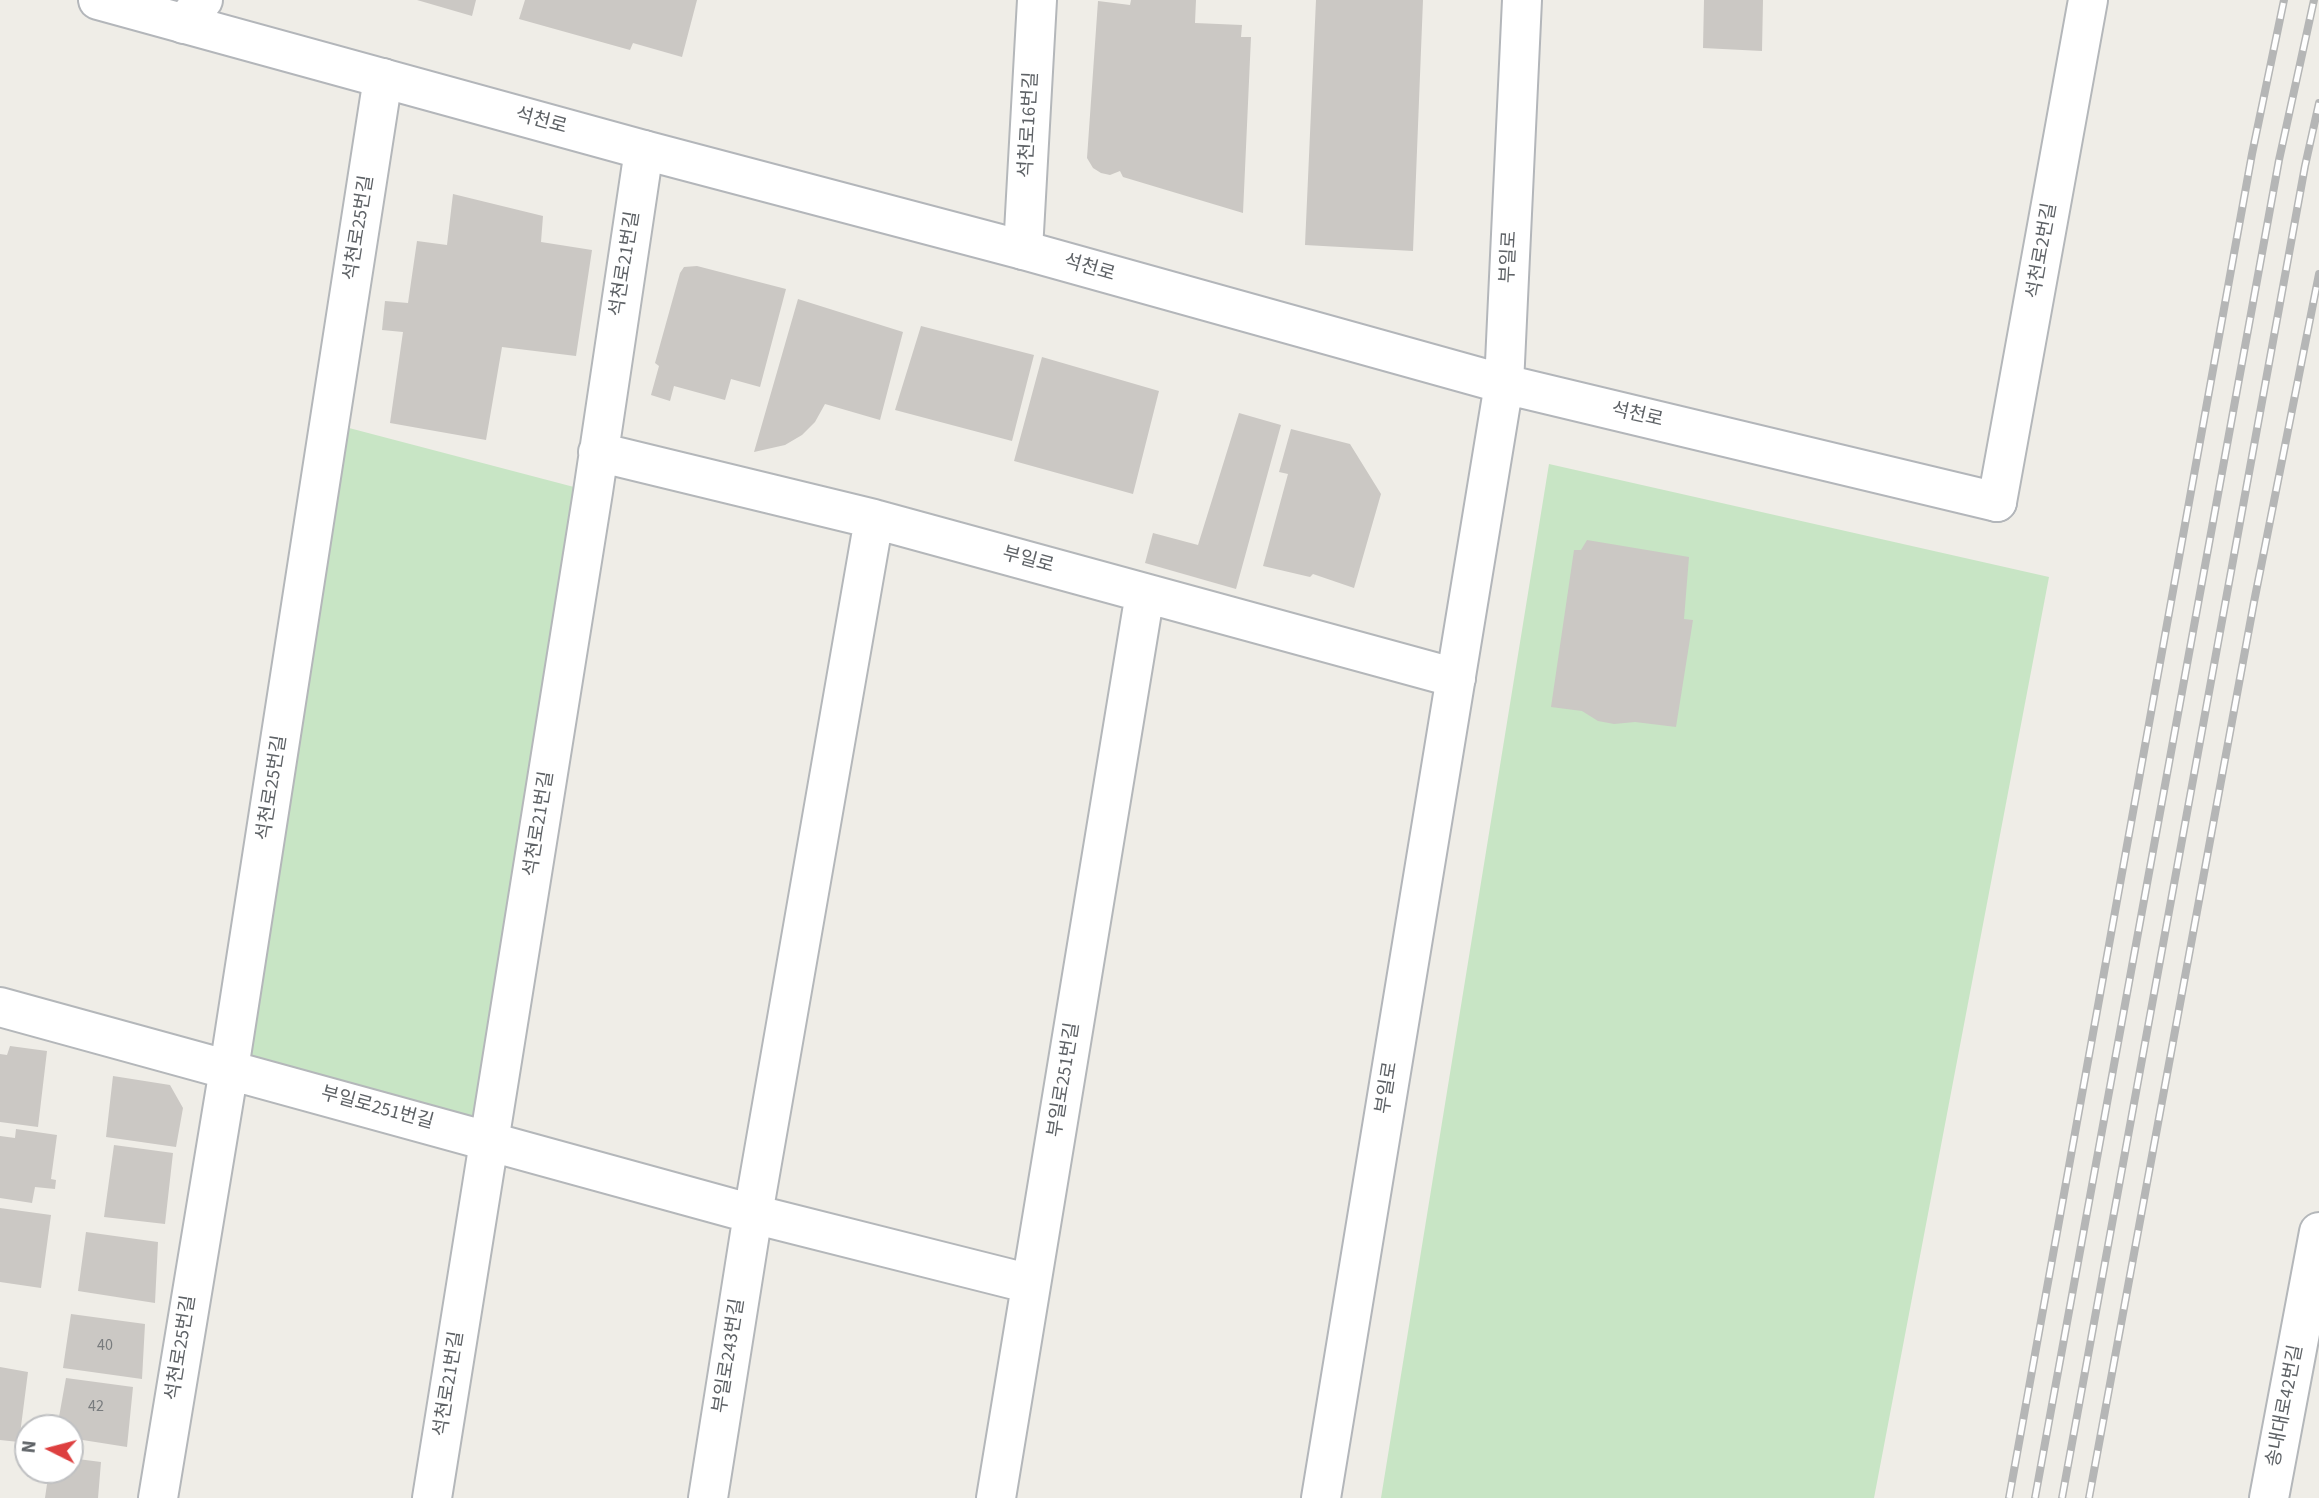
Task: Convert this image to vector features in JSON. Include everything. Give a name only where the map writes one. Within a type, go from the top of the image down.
[{"type":"street","name":"석천로","points":[[98,0],[193,12],[383,78],[1023,250],[1504,384],[1997,502]]},
{"type":"street","name":"석천로16번길","points":[[1023,250],[1037,0]]},
{"type":"street","name":"부일로","points":[[1321,1498],[1504,384],[1522,0]]},
{"type":"street","name":"석천로2번길","points":[[1997,502],[2088,0]]},
{"type":"street","name":"석천로25번길","points":[[158,1498],[229,1069],[383,78]]},
{"type":"street","name":"석천로21번길","points":[[432,1498],[644,150]]},
{"type":"street","name":"부일로","points":[[598,452],[874,519],[1456,678]]},
{"type":"street","points":[[753,1214],[874,519]]},
{"type":"street","name":"부일로251번길","points":[[0,1007],[753,1214],[1031,1284],[1145,593]]},
{"type":"street","name":"부일로243번길","points":[[708,1498],[753,1214]]},
{"type":"street","name":"송내대로42번길","points":[[2269,1498],[2319,1232]]},
{"type":"street","points":[[996,1498],[1031,1284]]},
{"type":"green space","points":[[330,423],[593,492],[489,1140],[229,1069]]},
{"type":"green space","points":[[1549,464],[2049,577],[1874,1498],[1381,1498]]},
{"type":"building","points":[[417,0],[476,0],[472,16]]},
{"type":"building","points":[[525,0],[697,0],[682,57],[633,43],[630,50],[519,19]]},
{"type":"building","points":[[1131,0],[1196,0],[1195,23],[1242,25],[1241,37],[1251,37],[1243,213],[1123,177],[1120,171],[1110,175],[1101,173],[1093,168],[1087,158],[1098,1],[1130,5]]},
{"type":"building","points":[[1316,0],[1423,0],[1413,251],[1305,245]]},
{"type":"building","points":[[1704,0],[1763,0],[1762,51],[1703,48]]},
{"type":"building","points":[[453,194],[543,216],[541,242],[592,250],[576,356],[502,347],[486,440],[390,423],[403,332],[382,330],[385,301],[408,303],[417,241],[447,245]]},
{"type":"building","points":[[697,266],[786,289],[760,387],[731,379],[725,400],[674,386],[670,401],[651,395],[659,366],[655,363],[680,273],[684,267]]},
{"type":"building","points":[[798,299],[903,332],[880,420],[825,404],[815,422],[802,435],[785,445],[754,452]]},
{"type":"building","points":[[921,326],[1034,355],[1012,441],[895,410]]},
{"type":"building","points":[[1042,357],[1159,391],[1133,494],[1014,461]]},
{"type":"building","points":[[1239,413],[1281,425],[1236,589],[1145,563],[1153,533],[1198,545]]},
{"type":"building","points":[[1291,429],[1350,444],[1381,494],[1354,588],[1313,574],[1310,577],[1263,566],[1288,474],[1279,472]]},
{"type":"building","points":[[1587,540],[1689,557],[1684,619],[1693,620],[1676,727],[1635,722],[1614,724],[1598,721],[1582,711],[1551,707],[1574,550],[1581,550]]},
{"type":"building","points":[[10,1046],[47,1051],[38,1127],[0,1122],[0,1054],[7,1055]]},
{"type":"building","points":[[113,1076],[170,1085],[183,1108],[176,1147],[106,1137]]},
{"type":"building","points":[[16,1129],[57,1135],[51,1179],[56,1180],[55,1189],[35,1187],[32,1203],[0,1198],[0,1136],[15,1138]]},
{"type":"building","points":[[114,1145],[173,1153],[165,1224],[104,1217]]},
{"type":"building","points":[[0,1208],[51,1215],[41,1288],[0,1282]]},
{"type":"building","points":[[86,1232],[158,1242],[155,1303],[78,1291]]},
{"type":"building","points":[[71,1314],[145,1324],[142,1379],[63,1368]]},
{"type":"building","points":[[0,1367],[28,1372],[23,1414],[14,1414],[14,1441],[0,1440]]},
{"type":"building","points":[[66,1378],[133,1387],[127,1447],[84,1440],[84,1414],[60,1414]]},
{"type":"building","points":[[84,1460],[101,1462],[98,1498],[45,1498],[47,1484],[84,1484]]},
{"type":"railway","points":[[2009,1498],[2252,154],[2284,0]]},
{"type":"railway","points":[[2035,1498],[2279,160],[2314,0]]},
{"type":"railway","points":[[2062,1498],[2305,166],[2319,103]]},
{"type":"railway","points":[[2089,1498],[2254,602],[2319,274]]}]
